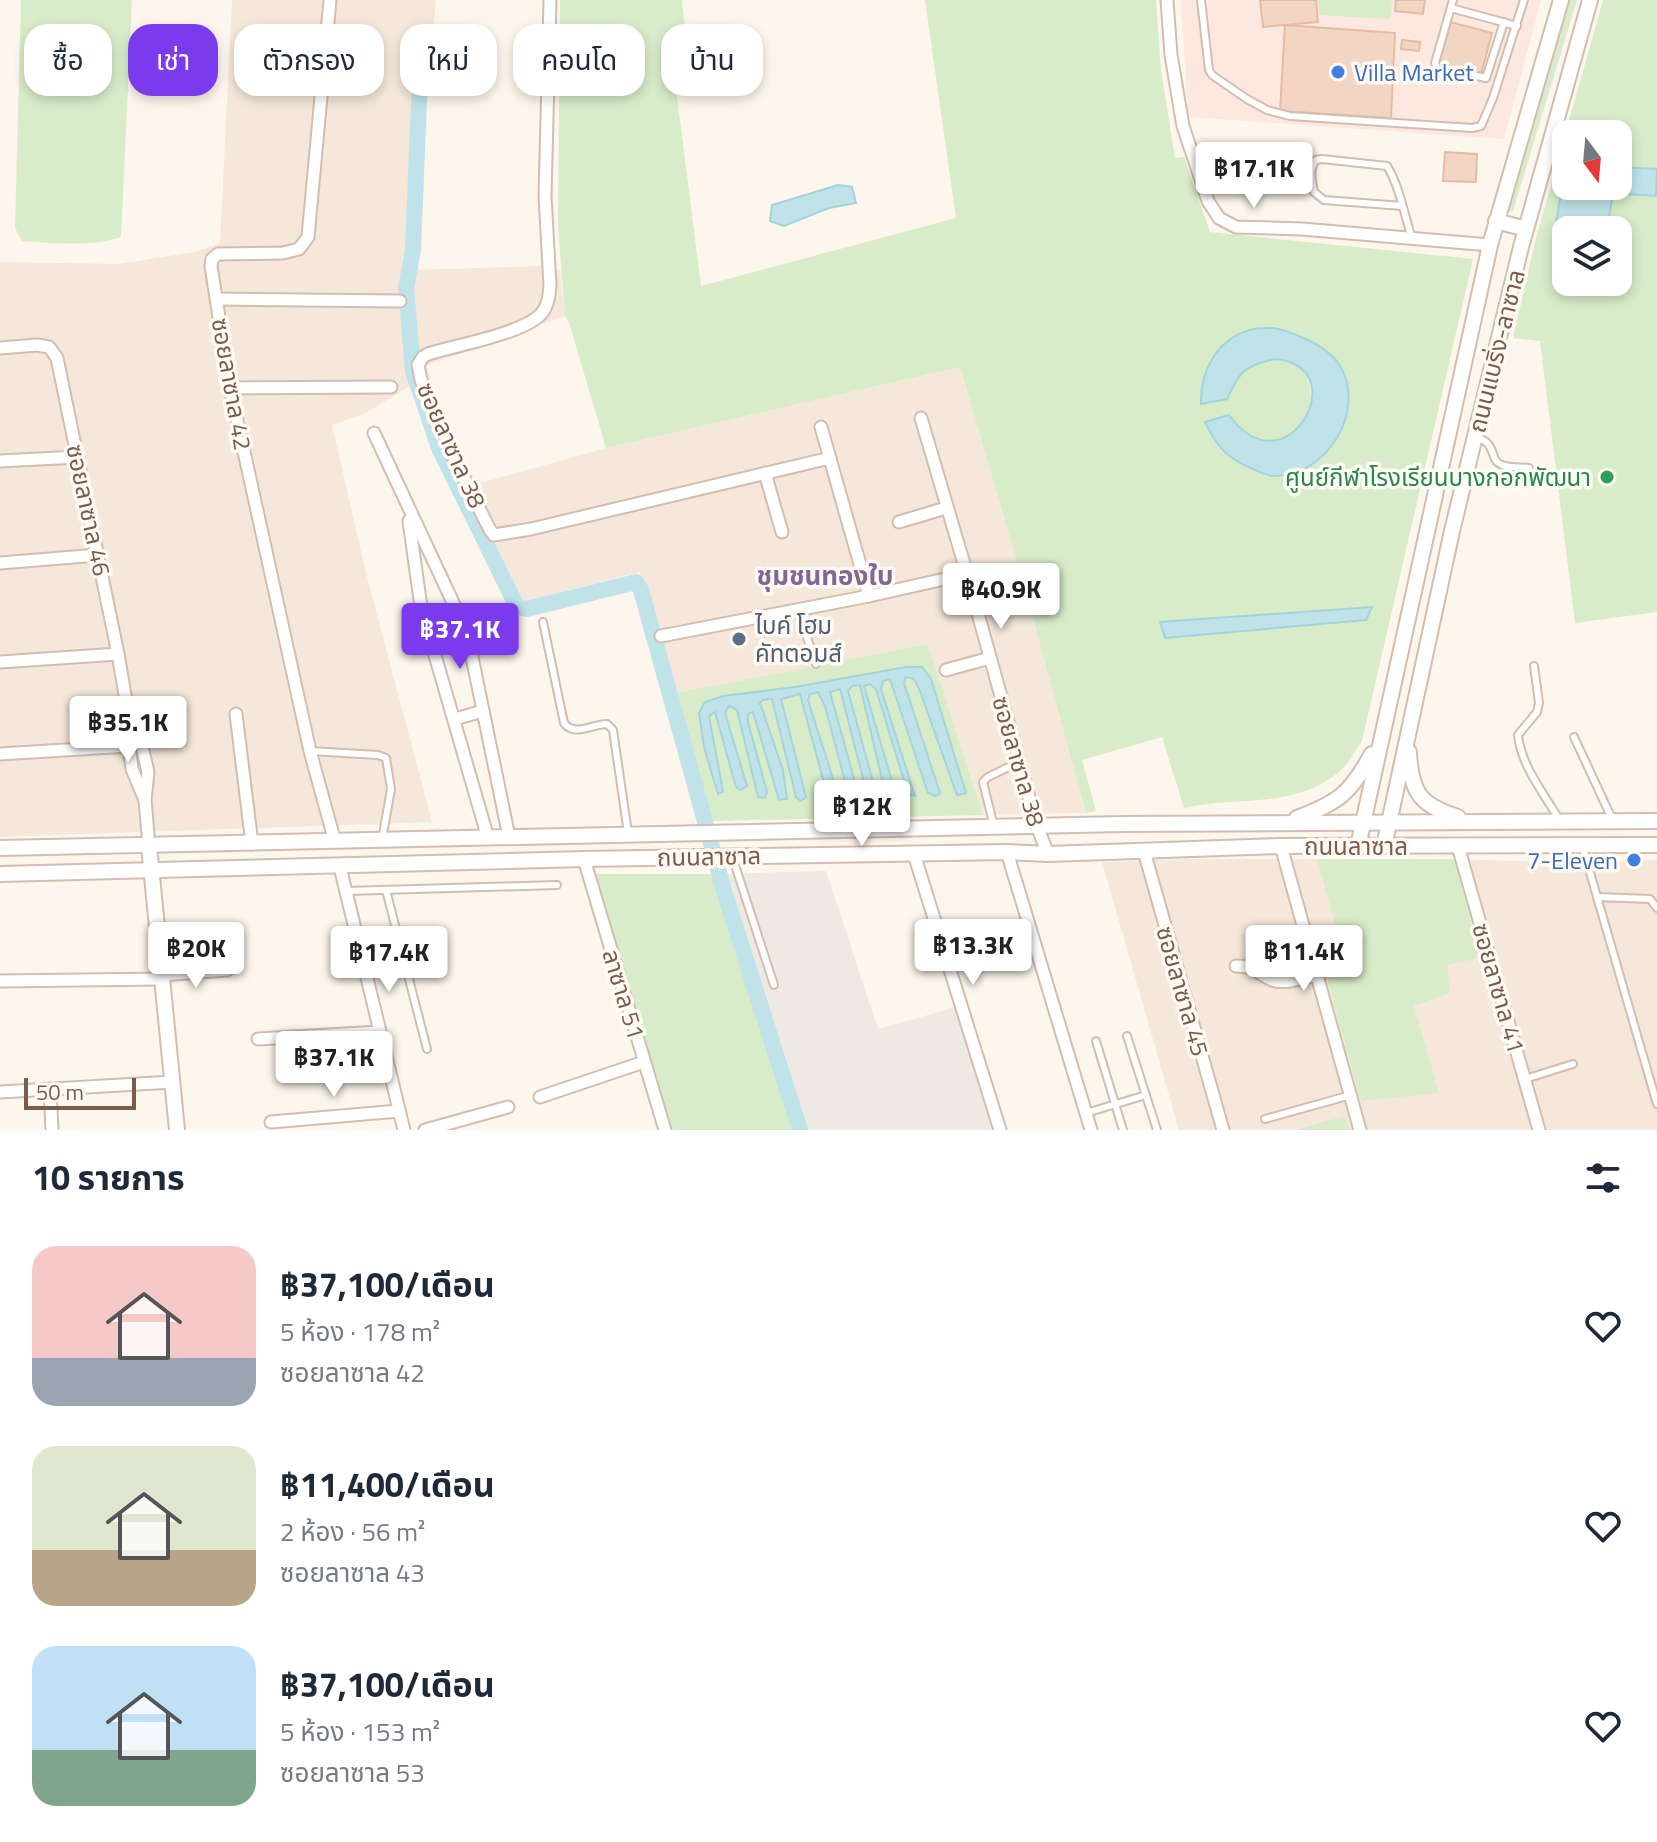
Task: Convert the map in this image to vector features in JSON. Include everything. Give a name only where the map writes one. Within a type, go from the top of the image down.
[{"type":"street","name":"ซอยลาซาล 42","points":[[330,0],[308,237],[299,249],[283,253],[218,254],[212,259],[211,266],[230,388],[310,751],[335,842]]},
{"type":"street","name":"ซอยลาซาล 38","points":[[550,0],[545,196],[550,286],[548,301],[542,314],[525,326],[423,357],[418,365],[421,380],[453,456],[494,535],[531,529],[830,458]]},
{"type":"street","points":[[1167,0],[1171,55],[1183,126],[1208,201],[1219,218],[1236,227],[1302,229],[1490,245]]},
{"type":"street","name":"ถนนแบริ่ง-ลาซาล","points":[[1358,846],[1490,245],[1561,0]]},
{"type":"street","name":"ถนนแบริ่ง-ลาซาล","points":[[1384,846],[1475,438],[1526,229],[1590,0]]},
{"type":"street","points":[[1496,221],[1526,229]]},
{"type":"street","points":[[217,299],[400,301]]},
{"type":"street","name":"ซอยลาซาล 46","points":[[0,348],[49,347],[57,358],[118,654],[136,783],[145,800]]},
{"type":"street","points":[[230,388],[391,387]]},
{"type":"street","name":"ซอยลาซาล 38","points":[[921,418],[1037,826],[1048,854]]},
{"type":"street","points":[[821,427],[869,596]]},
{"type":"street","points":[[374,433],[456,609],[472,657],[509,837]]},
{"type":"street","points":[[0,461],[78,457]]},
{"type":"street","points":[[765,473],[782,532]]},
{"type":"street","points":[[899,522],[946,508]]},
{"type":"street","points":[[407,509],[421,607],[488,838]]},
{"type":"street","points":[[0,563],[98,555]]},
{"type":"street","points":[[661,636],[967,574]]},
{"type":"street","points":[[0,662],[118,654]]},
{"type":"street","points":[[946,670],[990,658]]},
{"type":"street","points":[[455,719],[483,711]]},
{"type":"street","points":[[236,714],[252,844]]},
{"type":"street","points":[[1412,716],[1410,760],[1416,792],[1424,802],[1442,812],[1489,821]]},
{"type":"street","points":[[1265,822],[1297,818],[1336,801],[1352,787],[1363,769],[1384,722]]},
{"type":"street","name":"ซอยลาซาล 46","points":[[130,724],[142,746],[148,772],[145,800],[149,846]]},
{"type":"street","points":[[0,754],[129,746]]},
{"type":"street","name":"ถนนลาซาล","points":[[0,848],[1122,824],[1657,821]]},
{"type":"street","points":[[1122,824],[1125,851]]},
{"type":"street","name":"ถนนลาซาล","points":[[0,874],[732,856],[1048,854],[1281,846],[1657,845]]},
{"type":"street","points":[[149,846],[177,1130]]},
{"type":"street","points":[[1281,846],[1360,1130]]},
{"type":"street","name":"ซอยลาซาล 41","points":[[1458,846],[1539,1130]]},
{"type":"street","name":"ซอยลาซาล 45","points":[[1144,851],[1223,1130]]},
{"type":"street","points":[[1007,852],[1091,1130]]},
{"type":"street","points":[[914,854],[1000,1130]]},
{"type":"street","name":"ลาซาล 51","points":[[584,859],[665,1130]]},
{"type":"street","points":[[340,867],[404,1130]]},
{"type":"street","points":[[1236,966],[1255,968],[1271,979],[1284,981],[1317,975]]},
{"type":"street","points":[[0,981],[162,977],[227,970]]},
{"type":"street","points":[[258,1039],[380,1032]]},
{"type":"street","points":[[540,1097],[644,1062]]},
{"type":"street","points":[[0,1092],[173,1082]]},
{"type":"street","points":[[50,1089],[52,1130]]},
{"type":"street","points":[[425,1130],[508,1107]]},
{"type":"street","points":[[271,1122],[399,1111]]},
{"type":"lane","points":[[1201,0],[1209,70],[1212,75],[1267,110],[1290,116],[1472,128],[1481,126],[1493,98],[1524,0]]},
{"type":"lane","points":[[1504,22],[1486,78],[1437,68],[1435,63],[1452,4],[1517,26]]},
{"type":"lane","points":[[1402,206],[1324,200],[1314,192],[1310,173],[1312,166],[1316,160],[1322,159],[1383,164],[1392,174],[1402,206],[1412,238]]},
{"type":"lane","points":[[1475,438],[1490,444],[1500,465],[1529,468]]},
{"type":"lane","points":[[797,609],[816,664]]},
{"type":"lane","points":[[543,622],[564,723],[574,730],[607,724],[613,730],[628,834]]},
{"type":"lane","points":[[1534,666],[1539,703],[1537,712],[1518,735],[1519,743],[1530,770],[1560,821]]},
{"type":"lane","points":[[1574,737],[1613,821]]},
{"type":"lane","points":[[310,751],[386,758],[391,789],[381,841]]},
{"type":"lane","points":[[994,827],[983,782],[1019,762]]},
{"type":"lane","points":[[1582,845],[1657,1104]]},
{"type":"lane","points":[[732,856],[774,985]]},
{"type":"lane","points":[[346,891],[557,885]]},
{"type":"lane","points":[[386,890],[427,1049]]},
{"type":"lane","points":[[1597,897],[1650,899],[1657,908]]},
{"type":"lane","points":[[1127,1036],[1157,1130]]},
{"type":"lane","points":[[1096,1041],[1123,1130]]},
{"type":"lane","points":[[1525,1079],[1573,1064]]},
{"type":"lane","points":[[1086,1113],[1146,1095]]},
{"type":"lane","points":[[1265,1119],[1351,1095]]},
{"type":"shaded area","points":[[232,0],[436,0],[434,24],[400,24],[400,96],[417,96],[409,246],[401,286],[413,384],[366,413],[332,425],[366,573],[432,822],[0,837],[0,262],[118,264],[195,252],[220,243]]},
{"type":"shaded area","points":[[1181,0],[1541,0],[1504,139],[1188,117]]},
{"type":"shaded area","points":[[540,266],[560,270],[565,316],[426,366],[451,435],[477,484],[606,448],[960,367],[1086,813],[983,815],[928,644],[675,693],[640,572],[520,603],[443,443],[414,354],[411,270]]},
{"type":"shaded area","points":[[1317,859],[1348,973],[1327,980],[1362,1101],[1413,1006],[1446,965],[1480,957],[1455,859],[1578,863],[1657,860],[1657,1130],[1179,1130],[1102,862]]},
{"type":"shaded area","points":[[826,871],[878,1029],[967,1004],[1008,1130],[804,1130],[720,874]]},
{"type":"green space","points":[[21,0],[132,0],[131,24],[128,24],[121,237],[85,243],[22,241],[15,228]]},
{"type":"green space","points":[[560,0],[682,0],[684,24],[661,24],[661,96],[677,96],[701,286],[956,218],[925,0],[1156,0],[1161,70],[1175,158],[1184,157],[1210,232],[1473,259],[1362,741],[1339,772],[1303,792],[1184,808],[1162,737],[1082,760],[1096,811],[1086,813],[960,367],[606,448],[565,316],[558,227],[559,96],[645,96],[645,24],[560,24]],"holes":[[[1320,348],[1321,459],[1217,446],[1242,432],[1269,440],[1290,436],[1304,422],[1310,403],[1309,384],[1300,368],[1283,359],[1257,363],[1235,375],[1201,403],[1206,370]],[[1371,607],[1165,638],[1161,622]]]},
{"type":"green space","points":[[1318,0],[1392,0],[1390,19],[1319,15]]},
{"type":"green space","points":[[1567,0],[1577,0],[1513,211],[1509,211]]},
{"type":"green space","name":"ศูนย์กีฬาโรงเรียนบางกอกพัฒนา","points":[[1603,0],[1657,0],[1657,612],[1575,623],[1540,341],[1513,338],[1552,181],[1552,200],[1632,200],[1632,120],[1569,120]]},
{"type":"green space","points":[[928,644],[983,815],[711,821],[675,693]],"holes":[[[922,667],[931,679],[966,793],[957,795],[920,691],[914,679],[905,677],[904,683],[940,793],[936,796],[890,679],[883,681],[881,689],[907,775],[915,790],[908,793],[876,689],[871,684],[864,686],[894,792],[887,795],[883,784],[861,685],[848,690],[877,800],[872,802],[868,798],[841,689],[830,692],[858,793],[852,802],[825,706],[818,692],[809,693],[808,700],[839,798],[828,798],[800,694],[781,698],[806,797],[796,797],[772,699],[760,703],[783,770],[783,801],[779,800],[754,712],[748,714],[748,722],[767,792],[737,710],[729,706],[725,713],[746,786],[715,712],[709,716],[717,793],[704,747],[699,713],[705,702],[723,696]]]},
{"type":"green space","points":[[1317,859],[1455,859],[1480,958],[1447,965],[1450,993],[1414,1006],[1439,1093],[1361,1101],[1327,979],[1348,973]]},
{"type":"green space","points":[[595,874],[714,874],[795,1130],[673,1130]]},
{"type":"green space","points":[[1345,1116],[1350,1130],[1295,1130]]},
{"type":"water","points":[[1632,168],[1657,169],[1656,196],[1632,194]]},
{"type":"water","points":[[838,185],[852,187],[856,203],[829,208],[784,226],[770,221],[772,205]]},
{"type":"water","points":[[1560,200],[1612,200],[1609,216],[1557,216]]},
{"type":"water","points":[[1275,328],[1310,341],[1333,357],[1347,382],[1349,401],[1345,419],[1326,453],[1311,465],[1293,473],[1274,476],[1228,455],[1205,422],[1229,415],[1249,434],[1268,441],[1286,437],[1300,426],[1309,410],[1312,392],[1308,376],[1294,364],[1279,359],[1270,360],[1242,373],[1227,399],[1201,404],[1201,392],[1207,368],[1228,341],[1250,330]]},
{"type":"water","points":[[1372,607],[1366,620],[1165,638],[1160,622]]},
{"type":"water","points":[[922,667],[931,679],[966,793],[957,795],[920,691],[914,679],[906,677],[904,683],[940,793],[936,796],[928,793],[890,679],[883,681],[881,689],[915,796],[908,794],[876,689],[870,684],[864,686],[891,778],[892,795],[888,796],[883,784],[860,685],[852,686],[848,691],[878,800],[872,802],[868,798],[840,689],[830,692],[858,793],[857,801],[852,802],[848,793],[825,706],[818,692],[810,694],[808,700],[839,798],[828,798],[800,694],[781,699],[806,797],[801,801],[796,797],[772,699],[760,703],[783,770],[787,799],[779,800],[753,712],[748,714],[748,722],[767,792],[765,798],[758,797],[737,710],[729,706],[725,713],[747,786],[740,790],[736,787],[715,712],[709,716],[723,792],[718,794],[704,747],[699,713],[705,702],[723,696]]},
{"type":"building","points":[[1260,0],[1316,0],[1318,22],[1263,27]]},
{"type":"building","points":[[1396,0],[1425,0],[1423,14],[1395,11]]},
{"type":"building","points":[[1450,22],[1492,33],[1481,74],[1439,64]]},
{"type":"building","name":"Villa Market","points":[[1285,25],[1395,33],[1391,118],[1280,111]]},
{"type":"building","points":[[1402,40],[1420,42],[1419,51],[1401,49]]},
{"type":"building","points":[[1445,152],[1477,154],[1476,182],[1443,181]]},
{"type":"waterway","points":[[420,96],[413,250],[406,288],[413,371],[439,448],[517,607],[527,609],[636,582],[641,590],[725,894],[800,1130]]},
{"type":"place","name":"Villa Market","points":[[1338,72]]},
{"type":"place","name":"ศูนย์กีฬาโรงเรียนบางกอกพัฒนา","points":[[1607,477]]},
{"type":"place","name":"ไบค์ โฮม คัทตอมส์","points":[[739,639]]},
{"type":"place","name":"7-Eleven","points":[[1634,860]]},
{"type":"district","name":"ชุมชนทองใบ","points":[[825,575]]}]
